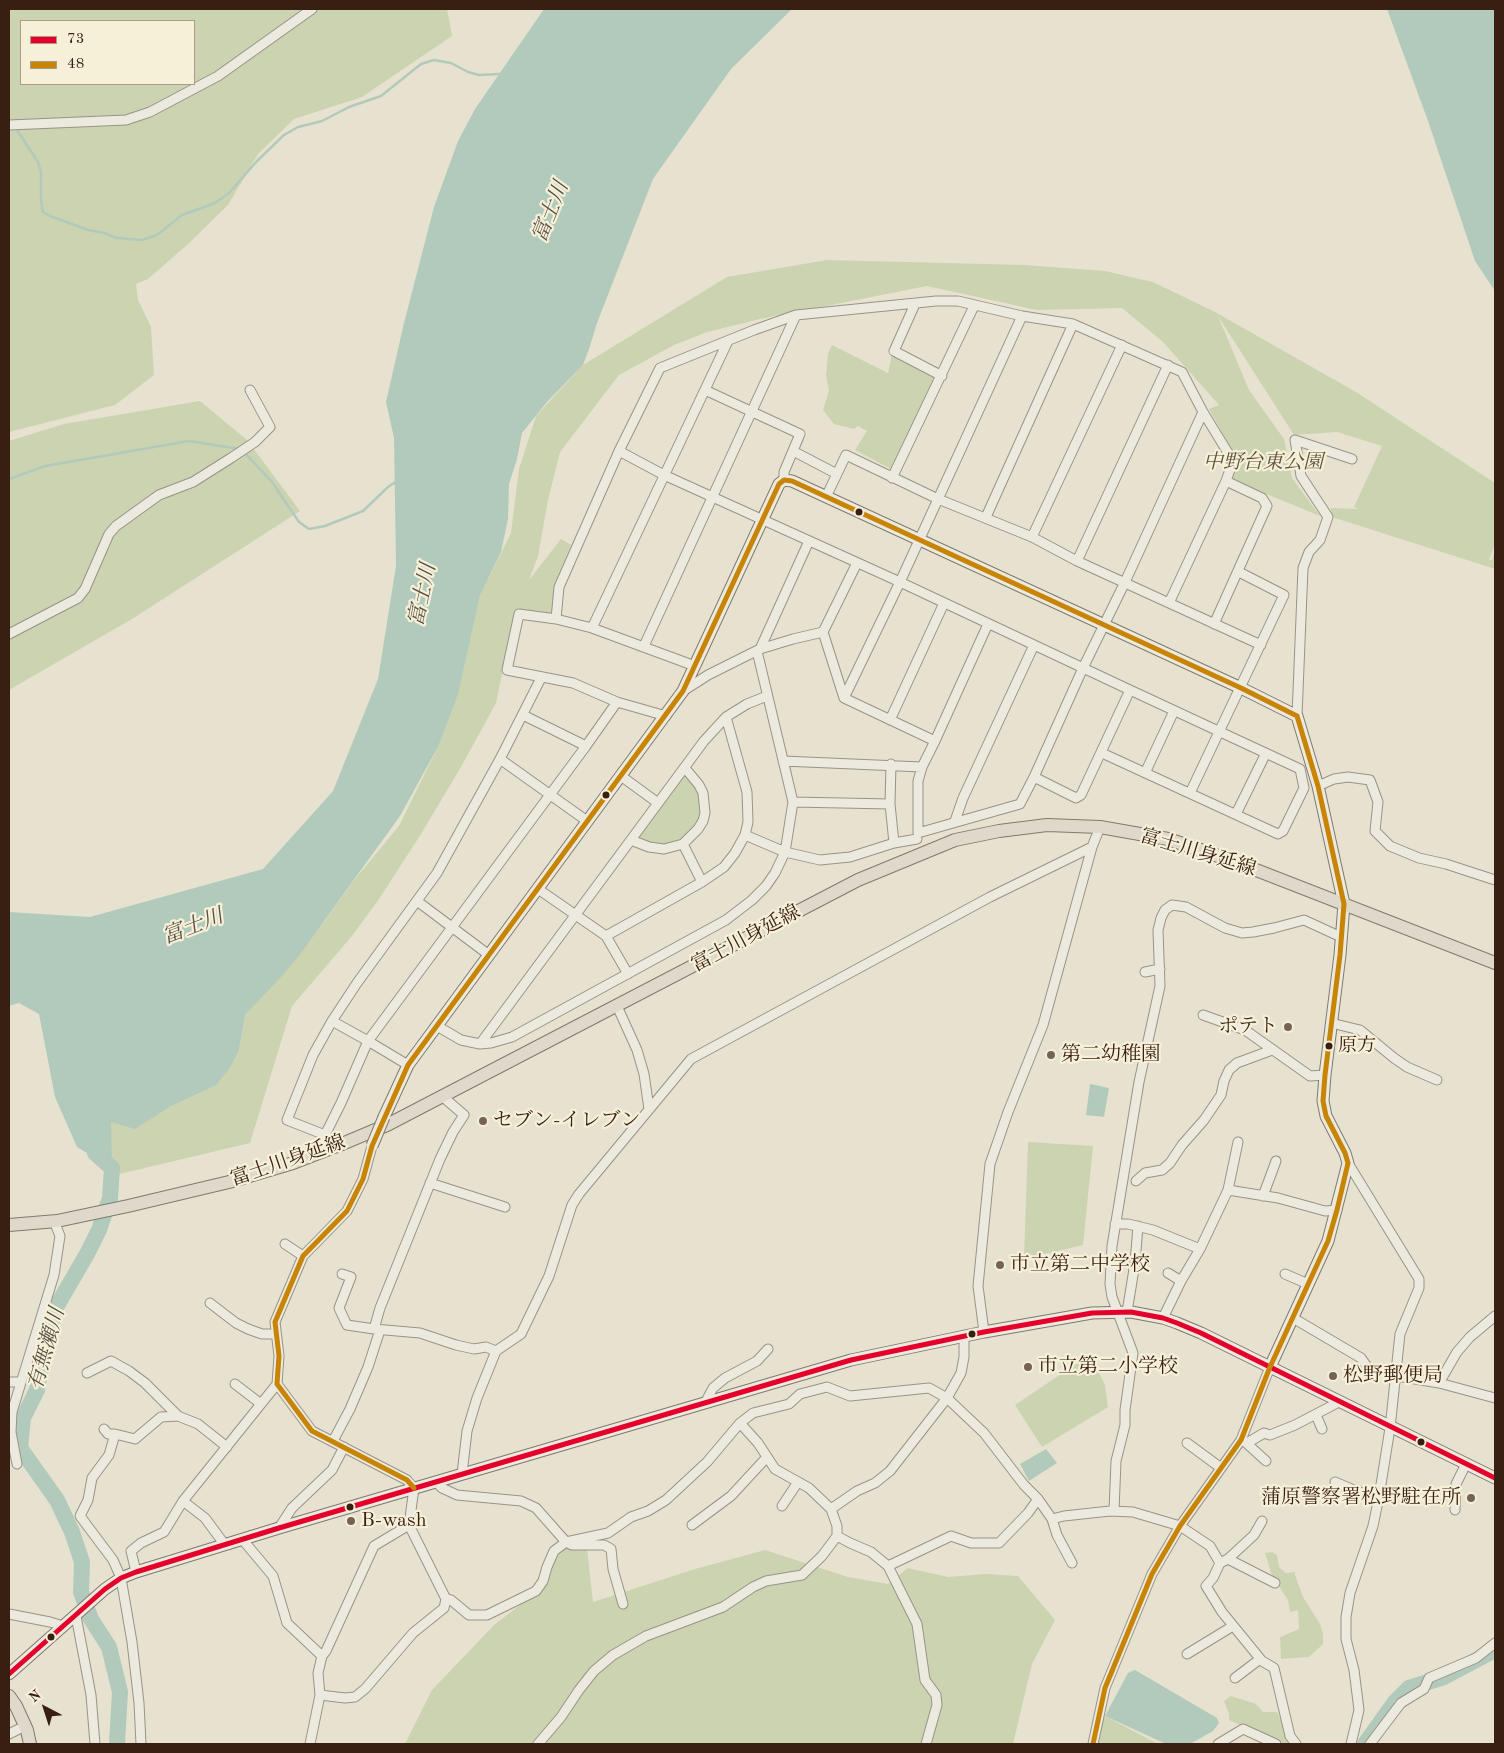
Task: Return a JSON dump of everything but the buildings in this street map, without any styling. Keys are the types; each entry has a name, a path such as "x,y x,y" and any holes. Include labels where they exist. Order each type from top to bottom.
{"main road":[{"name":"富士川身延線","path":"9,1225 56,1221 128,1206 229,1182 293,1163 378,1129 858,880 954,840 999,831 1047,825 1100,827 1168,839 1233,861 1495,963"},
{"path":"9,1696 25,1726 30,1744"}],"street":[{"path":"9,125 126,120 150,112 218,76 312,9"},
{"path":"556,619 560,587 619,451 660,368 796,315 958,301 1022,316 1073,324 1182,372 1203,412 1233,460 1226,481 1169,604"},
{"path":"915,304 894,351 942,376"},
{"path":"892,478 974,306"},
{"path":"644,646 796,315"},
{"path":"844,698 900,582 1022,316"},
{"path":"986,517 1073,324"},
{"path":"592,628 728,341"},
{"path":"1032,537 1122,346"},
{"path":"1077,561 1168,365"},
{"path":"9,634 78,598 85,589 109,534 116,526 159,495 192,482 231,458 255,442 270,427 250,390"},
{"path":"705,390 800,434 784,472 784,480"},
{"path":"988,624 922,767 918,781 918,833 1020,804 1203,412"},
{"path":"1352,459 1295,440 1301,476 1328,517 1320,540 1309,552 1303,568 1297,716 1318,786 1344,904 1323,1101 1326,1116 1345,1153 1348,1163 1419,1279 1419,1288 1400,1334 1390,1428 1373,1526 1350,1593 1346,1617 1346,1639 1354,1670 1359,1710 1352,1744"},
{"path":"619,451 664,474 1300,769 1304,788 1283,831 1278,834 1102,753"},
{"path":"793,451 837,474"},
{"path":"826,497 846,455 892,478 1032,537 1077,561 1261,645"},
{"path":"136,1572 131,1551 141,1543 164,1532 182,1500 277,1384 280,1356 275,1322 304,1256 347,1211 363,1179 372,1146 408,1065 683,691 762,519 779,484 784,480 792,481 1241,688 1297,716"},
{"path":"1214,624 1267,506 1262,498 1226,481"},
{"path":"437,1026 461,1040 480,1044 492,1043 512,1037 726,920 752,900 775,873 785,852 793,802 767,696 759,650 809,541"},
{"path":"857,563 823,632 844,698 935,741"},
{"path":"1190,793 1284,595 1239,572"},
{"path":"890,720 944,603"},
{"path":"666,716 617,702 573,683 507,670 519,614 556,619 592,628 694,666"},
{"path":"683,691 708,674 759,650 823,632"},
{"path":"955,821 963,798 1034,645"},
{"path":"541,678 500,759 437,873 357,983 313,1054 287,1120 325,1135 368,1040 617,702"},
{"path":"1034,777 1076,798 1081,795 1130,690"},
{"path":"480,1044 704,741 726,717 747,704 767,696"},
{"path":"1145,773 1174,711"},
{"path":"523,715 586,746"},
{"path":"606,936 702,882 724,867 746,835 748,792 726,717"},
{"path":"1236,814 1266,753"},
{"path":"500,759 588,821"},
{"path":"783,761 891,764 922,767"},
{"path":"891,764 890,804 894,843"},
{"path":"631,840 648,848 664,848 683,844 698,829 705,813 703,793 685,768"},
{"path":"621,776 658,803"},
{"path":"1318,786 1334,779 1348,777 1370,780 1378,802 1375,831 1390,846 1419,858 1446,864 1495,880"},
{"path":"793,802 890,804"},
{"path":"984,1332 978,1286 990,1164 1008,1112 1043,1024 1092,847 1100,827"},
{"path":"746,835 785,852 820,860 850,857 894,843 917,839"},
{"path":"683,844 702,882"},
{"path":"462,1474 467,1431 477,1398 496,1351 521,1334 549,1276 572,1205 579,1194 691,1059 990,896 1092,847"},
{"path":"538,889 606,936 628,974"},
{"path":"417,901 489,955"},
{"path":"1114,1511 1116,1461 1125,1424 1125,1410 1133,1353 1122,1312 1110,1284 1115,1224 1139,1082 1160,986 1158,930 1165,910 1172,905 1186,908 1225,928 1242,933 1260,931 1304,920 1341,937"},
{"path":"1145,972 1160,969"},
{"path":"617,1006 638,1050 649,1109"},
{"path":"1203,1015 1245,1030 1310,1076 1325,1075"},
{"path":"332,1021 368,1040 408,1065"},
{"path":"1331,1023 1360,1030 1400,1063 1437,1080"},
{"path":"1136,1181 1145,1173 1162,1170 1170,1162 1204,1120 1221,1095 1229,1070 1237,1063 1272,1050"},
{"path":"333,1441 350,1409 364,1375 377,1330 380,1308 430,1183 453,1132 464,1115 442,1096"},
{"path":"1163,1318 1181,1281 1200,1249 1228,1190 1238,1142"},
{"path":"1263,1196 1276,1161"},
{"path":"1093,1744 1105,1688 1118,1652 1152,1574 1180,1526 1244,1441 1270,1367 1328,1241 1348,1163"},
{"path":"430,1183 505,1207"},
{"path":"1228,1190 1263,1196 1325,1211 1337,1210"},
{"path":"17,1464 11,1432 12,1412 54,1275 60,1236 56,1221"},
{"path":"1115,1224 1128,1224 1153,1230 1200,1249"},
{"path":"1122,1312 1136,1254 1138,1226"},
{"path":"285,1244 304,1256"},
{"path":"1168,1273 1181,1281"},
{"path":"342,1274 351,1276 339,1308 347,1324 377,1330 420,1333 456,1345 474,1349 486,1347 496,1351"},
{"path":"1285,1274 1308,1284"},
{"path":"210,1303 236,1323 248,1329 262,1334 276,1334"},
{"path":"9,1674 105,1590 121,1578 136,1572 279,1528 851,1360 984,1332 1092,1313 1122,1312 1163,1318 1201,1332 1390,1428 1495,1478"},
{"path":"1438,1383 1457,1352 1470,1337 1495,1316"},
{"path":"1293,1318 1361,1358 1366,1365"},
{"path":"831,1509 890,1472 947,1398 961,1372 964,1358 964,1336"},
{"path":"704,1403 713,1388 725,1378 757,1361 768,1349"},
{"path":"87,1373 111,1361 129,1371 144,1383 178,1416 198,1424 227,1447"},
{"path":"1397,1376 1438,1383 1495,1398"},
{"path":"9,1382 21,1382"},
{"path":"704,1383 713,1388"},
{"path":"235,1384 261,1404"},
{"path":"277,1384 312,1431 407,1480 414,1488 409,1524 446,1599 444,1608 413,1633 356,1697 346,1698 320,1695"},
{"path":"446,1599 451,1600 469,1615 487,1616 536,1590 543,1581 554,1551 566,1542 608,1533 631,1517 648,1511 666,1500 707,1462 740,1423 753,1414 789,1404 800,1394 827,1387 850,1396 929,1388 947,1398 984,1433 1024,1485 1038,1499 1052,1519 1057,1535 1072,1563"},
{"path":"1244,1441 1264,1433 1270,1435 1316,1415 1339,1402"},
{"path":"1316,1415 1322,1429"},
{"path":"104,1429 108,1434 115,1434 135,1440 161,1417 178,1416"},
{"path":"538,1744 561,1717 594,1672 614,1655 646,1636 723,1607 753,1587 766,1581 802,1575 822,1556 837,1536 837,1526 831,1509 809,1488 775,1469 758,1444 740,1423"},
{"path":"115,1434 109,1455 92,1478 88,1500 80,1516 113,1560 121,1578 132,1642 139,1703 140,1744"},
{"path":"1244,1441 1266,1461"},
{"path":"1187,1444 1222,1468"},
{"path":"279,1528 292,1508 332,1470 344,1447"},
{"path":"692,1524 731,1496 767,1457"},
{"path":"1455,1510 1456,1484 1466,1464"},
{"path":"436,1482 442,1488 457,1495 521,1501 536,1508 566,1542 572,1545 604,1545 611,1549 613,1569 623,1604"},
{"path":"782,1506 798,1482"},
{"path":"1335,1482 1356,1491 1379,1497"},
{"path":"888,1566 951,1536 970,1543 999,1544 1038,1499"},
{"path":"182,1500 205,1518 225,1545"},
{"path":"1052,1519 1114,1511 1133,1512 1180,1526 1210,1546 1224,1561 1275,1583"},
{"path":"1262,1521 1254,1535 1224,1561 1206,1586 1260,1659 1274,1668 1290,1736 1296,1744"},
{"path":"310,1744 320,1695 318,1673 322,1656 374,1546 409,1524"},
{"path":"837,1536 872,1552 888,1566 917,1624 925,1680 936,1696 937,1705 926,1744"},
{"path":"242,1539 273,1576 287,1623 322,1656"},
{"path":"9,1614 63,1626"},
{"path":"77,1615 91,1695 95,1744"},
{"path":"1187,1654 1234,1626"},
{"path":"1370,1744 1401,1703 1424,1689 1429,1678 1476,1658 1495,1643"},
{"path":"1235,1678 1260,1659"},
{"path":"9,1734 25,1726"},
{"path":"1218,1744 1243,1729 1276,1744"}],"green space":[{"path":"9,9 447,9 452,36 362,97 294,119 258,154 228,205 187,245 148,279 136,284 138,300 151,327 154,375 115,405 9,432"},
{"name":"中野台東公園","path":"827,260 1025,265 1105,271 1153,282 1215,312 1356,392 1495,483 1495,544 1489,560 1492,560 1495,550 1495,569 1332,517 1331,508 1359,509 1354,507 1382,446 1337,432 1294,435 1218,316 1249,390 1284,439 1292,478 1320,516 1230,479 1237,459 1209,409 1219,405 1163,342 1122,308 1037,310 927,286 760,319 707,332 674,345 619,375 560,452 548,500 538,556 529,580 561,539 571,545 555,583 553,615 517,609 513,620 496,703 461,767 379,899 352,936 292,1006 250,1143 111,1176 111,1122 239,1050 245,1015 323,923 355,879 399,826 438,747 462,674 480,596 511,533 519,469 536,416 583,365 727,277"},
{"path":"832,345 888,373 892,354 935,376 891,469 855,450 867,431 858,426 854,429 834,424 823,410 829,391 826,375 828,354"},
{"path":"200,401 247,440 300,511 132,619 9,690 9,441 64,424"},
{"path":"684,773 696,786 702,801 702,816 692,831 680,842 670,844 652,844 636,837"},
{"path":"1028,1142 1093,1146 1083,1245 1024,1259"},
{"path":"1091,1357 1105,1385 1108,1407 1042,1447 1015,1405 1082,1360"},
{"path":"563,1547 587,1549 593,1602 695,1569 765,1550 848,1577 888,1584 908,1568 948,1577 986,1574 1018,1576 1055,1620 1032,1664 1013,1744 405,1744 432,1690 494,1625 537,1592 552,1563"},
{"path":"1272,1552 1277,1555 1279,1567 1286,1573 1295,1572 1303,1597 1320,1624 1323,1644 1309,1657 1281,1659 1280,1637 1299,1629 1298,1610 1290,1612 1288,1600 1272,1576 1265,1553"},
{"path":"1231,1696 1256,1704 1263,1712 1277,1712 1292,1744 1280,1744 1229,1720 1229,1714 1224,1701"},
{"path":"1105,1716 1158,1744 1093,1744"}],"water":[{"name":"富士川","path":"544,9 792,9 731,69 653,179 597,323 583,365 547,402 522,433 517,459 509,484 508,519 501,552 480,596 458,694 438,747 400,816 301,953 245,1015 239,1050 229,1069 216,1085 171,1106 135,1129 111,1122 112,1168 77,1147 55,1097 39,1014 19,1003 9,1006 9,912 90,917 263,869 333,791 378,679 396,566 394,438 386,402 434,207 458,141 475,109"},
{"path":"1387,9 1495,9 1495,291 1475,261 1428,121"},
{"path":"1090,1084 1109,1088 1104,1117 1086,1115"},
{"path":"1046,1449 1057,1463 1029,1481 1020,1464"},
{"path":"1135,1670 1217,1718 1219,1723 1213,1731 1190,1744 1166,1744 1105,1716 1128,1673"}],"waterway":[{"path":"15,127 38,162 41,172 43,212 88,230 117,238 142,240 157,235 182,215 215,203 229,193 257,161 284,135 298,127 322,121 349,107 381,96 421,64 434,60 451,63 468,72 479,75 500,74"},
{"path":"9,479 45,466 189,441 240,449"},
{"path":"244,452 272,482 299,522 309,529 325,526 363,511 397,481"},
{"name":"有無瀬川","path":"95,1153 112,1168 110,1198 99,1230 55,1309 42,1360 37,1390 23,1418 20,1448 57,1500 72,1532 82,1562 81,1592 91,1619 109,1647 120,1692 117,1744"},
{"path":"1365,1744 1395,1702 1409,1688 1444,1677 1495,1650"}],"transit line":[{"name":"48","path":"414,1488 407,1480 312,1431 277,1384 279,1356 275,1322 303,1256 347,1211 363,1179 372,1146 408,1065 683,691 779,484 784,480 792,481 1241,688 1297,716 1318,786 1344,904 1323,1101 1326,1116 1345,1153 1348,1163 1337,1210 1328,1241 1270,1367 1241,1440 1180,1526 1152,1574 1105,1688 1093,1744"},
{"name":"73","path":"9,1674 105,1589 121,1578 136,1572 279,1528 851,1360 984,1332 1092,1313 1131,1312 1163,1318 1177,1323 1201,1333 1495,1478"}],"place":[{"name":"ポテト","path":"1288,1027"},
{"name":"原方","path":"1329,1046"},
{"name":"第二幼稚園","path":"1051,1055"},
{"name":"セブン-イレブン","path":"483,1121"},
{"name":"市立第二中学校","path":"1000,1265"},
{"name":"市立第二小学校","path":"1028,1367"},
{"name":"松野郵便局","path":"1333,1376"},
{"name":"蒲原警察署松野駐在所","path":"1471,1498"},
{"name":"B-wash","path":"351,1521"}]}
